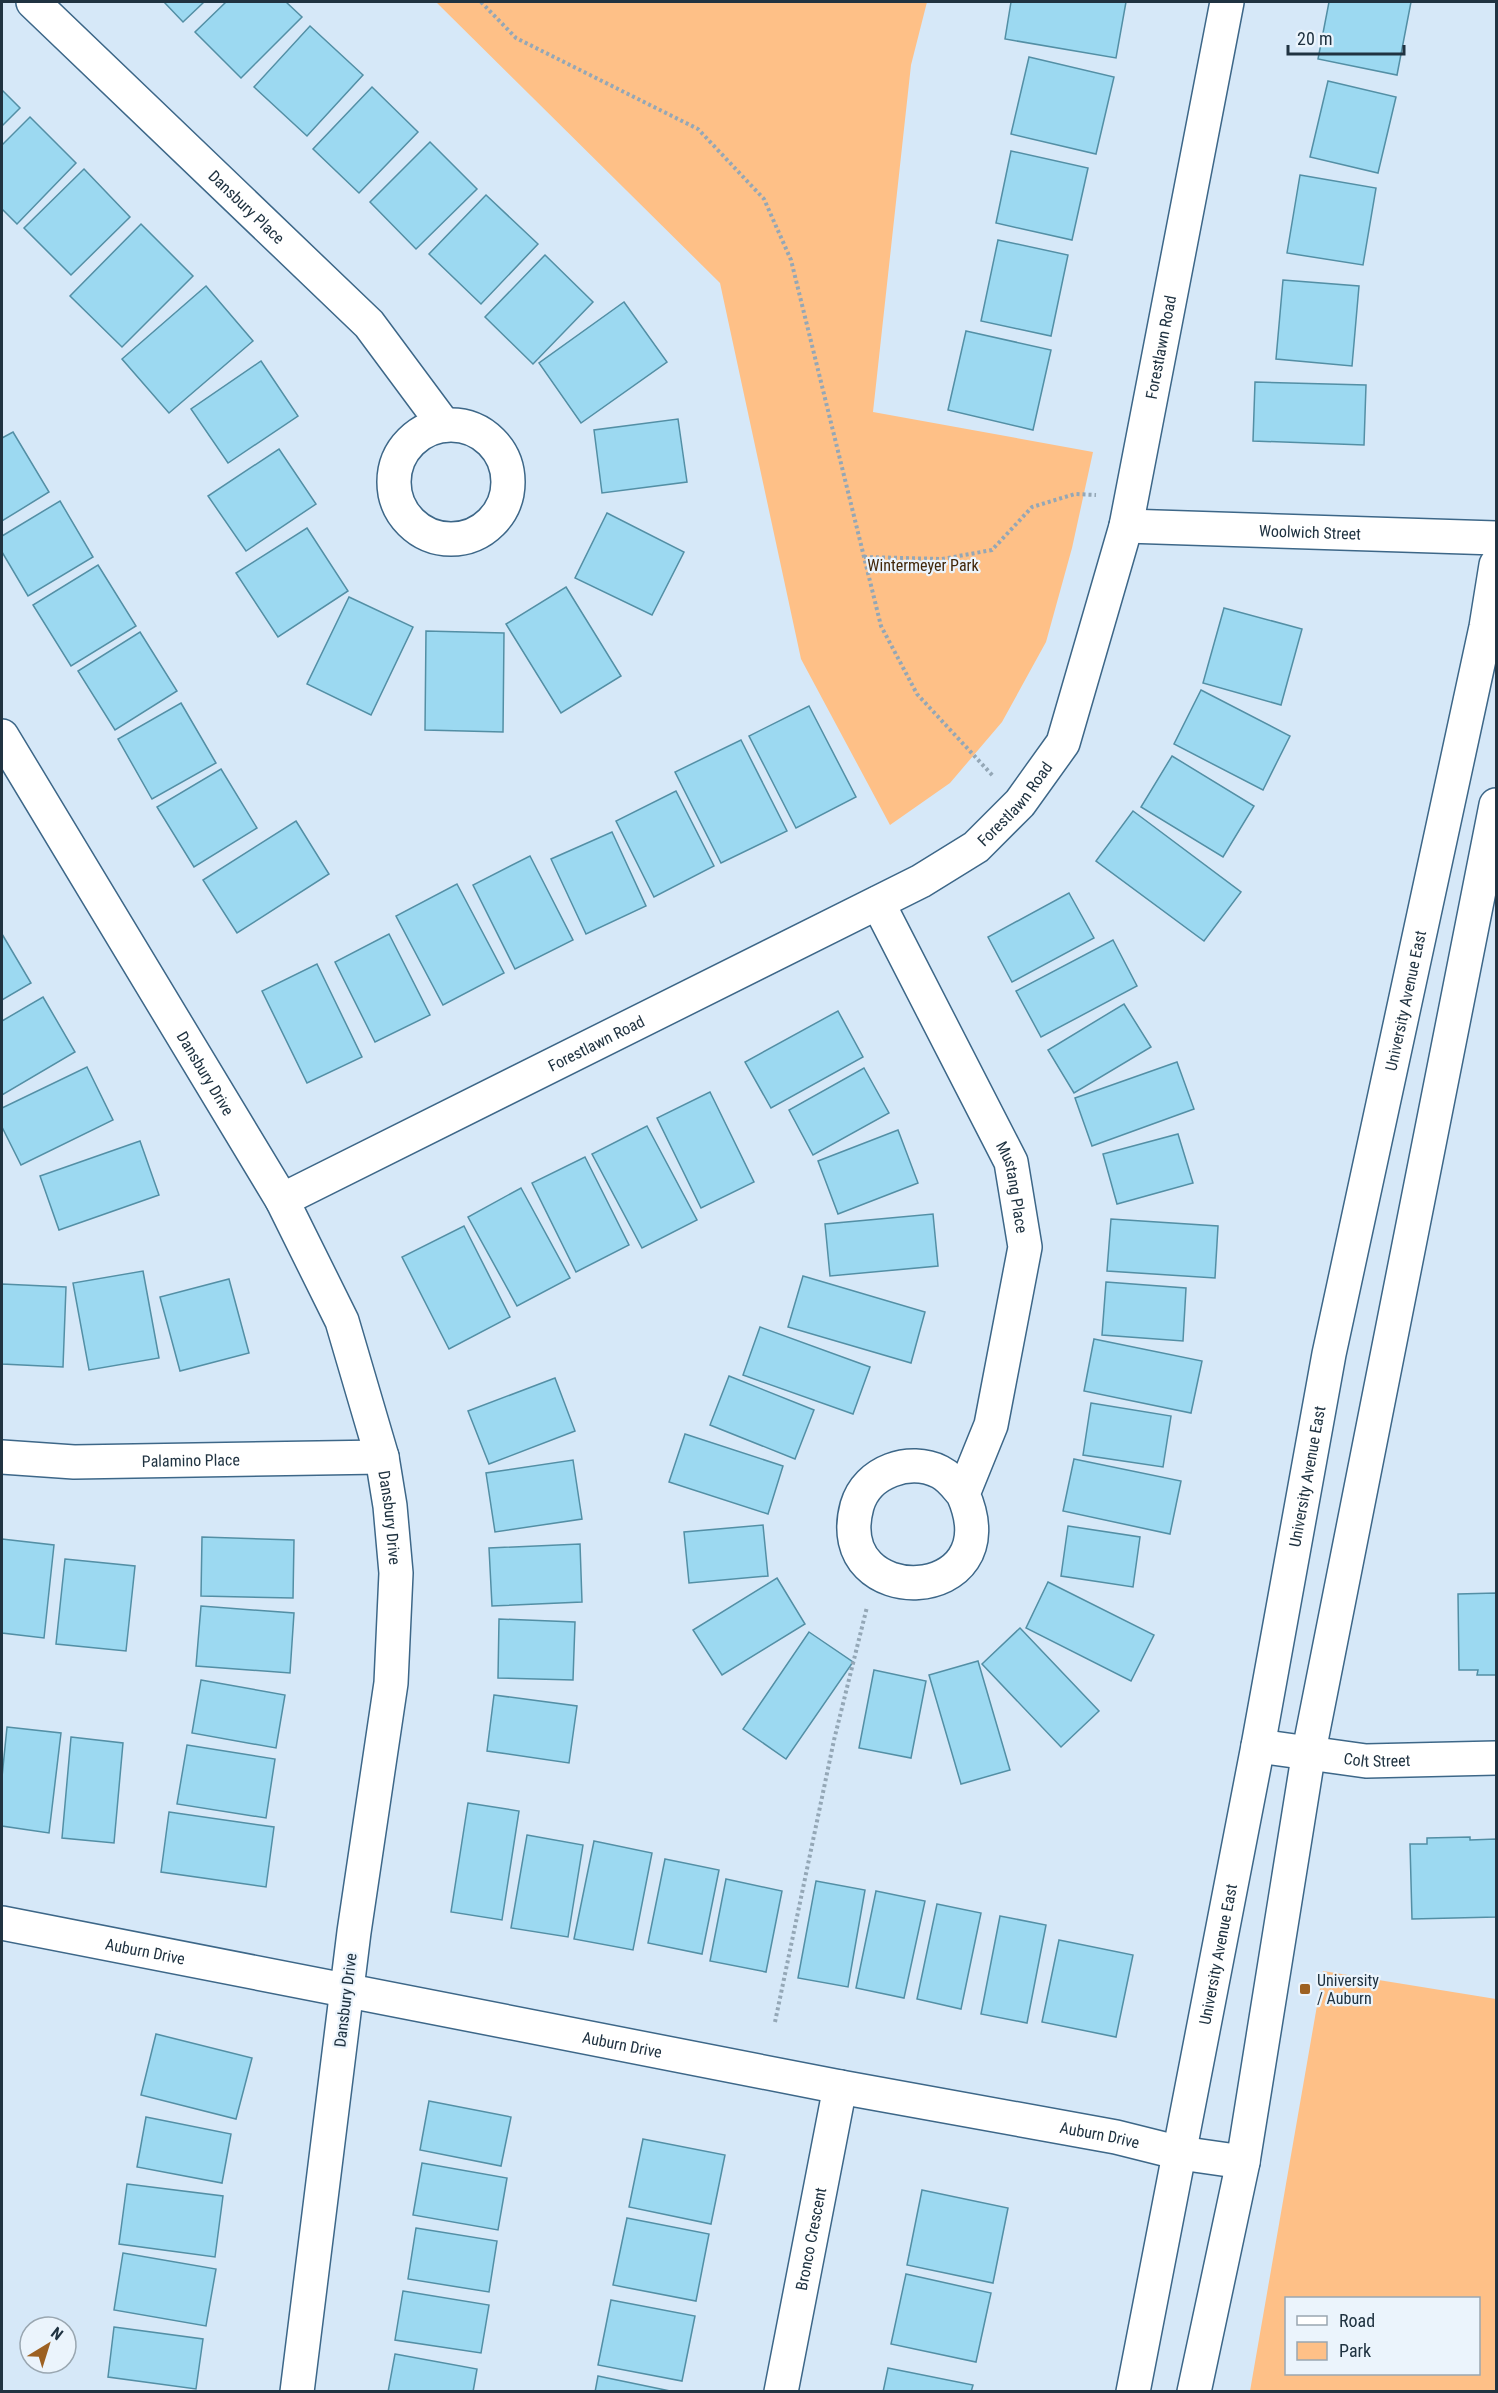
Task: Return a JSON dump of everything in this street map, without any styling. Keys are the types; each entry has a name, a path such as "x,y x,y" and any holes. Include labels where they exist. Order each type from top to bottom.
{"street":[{"name":"Dansbury Place","path":"33,2 369,324 444,425"},
{"name":"Forestlawn Road","path":"282,1200 878,903 976,847 1020,803 1063,743 1126,526 1227,2"},
{"name":"Woolwich Street","path":"1126,526 1497,538"},
{"name":"University Avenue East","path":"1133,2391 1258,1746 1329,1354 1486,627 1497,566"},
{"name":"Dansbury Drive","path":"2,736 282,1200 342,1321 382,1457 390,1506 396,1574 391,1683 346,1991 297,2391"},
{"path":"1194,2391 1243,2162 1309,1751 1497,805"},
{"name":"Mustang Place","path":"878,903 1011,1162 1025,1247 991,1425 963,1494"},
{"name":"Palamino Place","path":"2,1457 74,1462 382,1457"},
{"path":"919,1466 950,1478 963,1494 970,1510 973,1530 969,1546 959,1564 942,1577 914,1585 894,1582 875,1571 859,1551 853,1521 859,1501 867,1487 882,1474 901,1467 919,1466"},
{"name":"Colt Street","path":"1258,1746 1309,1751 1366,1761 1497,1758"},
{"name":"Auburn Drive","path":"2,1923 840,2087 1116,2137 1180,2153 1243,2162"},
{"name":"Bronco Crescent","path":"781,2391 840,2087"}],"path":[{"path":"481,2 516,38 698,129 764,199 791,260 881,626 917,694 964,748 1020,803"},
{"path":"864,557 942,559 993,550 1032,507 1076,494 1101,496"},
{"path":"775,2022 834,1740 875,1571"}],"green space":[{"name":"Wintermeyer Park","path":"436,2 927,2 911,65 873,412 1093,452 1072,548 1046,642 1002,722 950,783 890,825 801,659 720,283"},
{"path":"1323,1971 1496,1999 1496,2391 1250,2391"}],"building":[{"path":"164,2 204,2 183,22"},
{"path":"226,2 286,2 302,17 241,78 195,32"},
{"path":"1011,2 1126,2 1116,58 1005,39"},
{"path":"1329,2 1411,2 1397,75 1318,59"},
{"path":"310,26 363,75 307,136 254,87"},
{"path":"1029,57 1114,77 1096,154 1011,134"},
{"path":"1328,81 1396,97 1378,173 1310,157"},
{"path":"372,87 418,132 359,193 313,149"},
{"path":"2,90 20,108 2,126"},
{"path":"30,117 76,163 17,224 2,209 2,145"},
{"path":"430,142 477,189 416,249 370,202"},
{"path":"1011,151 1088,168 1072,240 996,223"},
{"path":"84,169 130,217 71,275 24,228"},
{"path":"1300,175 1376,188 1363,265 1287,253"},
{"path":"486,195 538,244 481,304 429,254"},
{"path":"141,224 193,276 122,347 70,296"},
{"path":"998,240 1068,255 1051,336 981,321"},
{"path":"545,255 593,302 533,364 485,317"},
{"path":"1283,280 1359,286 1352,366 1276,359"},
{"path":"206,286 253,341 169,413 122,359"},
{"path":"624,302 667,362 581,423 539,363"},
{"path":"966,331 1051,350 1033,430 948,410"},
{"path":"261,361 298,416 228,463 191,409"},
{"path":"1255,382 1366,385 1364,445 1253,441"},
{"path":"678,419 687,482 602,493 594,430"},
{"path":"13,432 49,492 2,521 2,438"},
{"path":"279,449 316,504 246,551 208,496"},
{"path":"60,501 93,557 28,596 2,552 2,536"},
{"path":"607,513 684,552 652,615 575,578"},
{"path":"307,528 348,591 278,637 236,573"},
{"path":"98,565 136,626 71,666 33,605"},
{"path":"566,587 621,676 561,713 506,624"},
{"path":"349,597 413,627 371,715 307,684"},
{"path":"1224,608 1302,629 1281,705 1203,683"},
{"path":"426,631 504,633 503,732 425,730"},
{"path":"140,632 177,691 115,730 78,671"},
{"path":"1201,690 1290,736 1263,790 1174,744"},
{"path":"181,703 216,763 152,799 118,739"},
{"path":"809,706 856,797 796,828 749,736"},
{"path":"741,740 787,831 721,863 675,772"},
{"path":"1172,756 1254,806 1223,857 1141,807"},
{"path":"221,769 257,828 194,867 157,807"},
{"path":"676,791 714,866 654,897 616,821"},
{"path":"1133,811 1241,892 1204,941 1096,861"},
{"path":"296,821 329,874 237,933 203,880"},
{"path":"612,832 646,906 586,934 551,859"},
{"path":"530,856 573,940 515,969 473,885"},
{"path":"457,884 504,973 443,1005 396,916"},
{"path":"1069,893 1094,938 1012,982 988,937"},
{"path":"2,934 31,983 2,1000"},
{"path":"389,934 430,1015 375,1042 335,962"},
{"path":"1113,940 1137,986 1041,1037 1016,991"},
{"path":"317,964 362,1057 307,1083 262,991"},
{"path":"43,997 75,1052 2,1095 2,1021"},
{"path":"1124,1004 1151,1047 1074,1093 1048,1050"},
{"path":"838,1011 863,1057 771,1108 745,1062"},
{"path":"1177,1062 1194,1109 1092,1146 1075,1098"},
{"path":"87,1067 113,1120 21,1165 2,1127 2,1108"},
{"path":"864,1068 889,1113 813,1155 789,1110"},
{"path":"710,1092 754,1182 701,1208 657,1118"},
{"path":"647,1126 697,1220 642,1248 592,1154"},
{"path":"898,1130 918,1183 838,1214 818,1161"},
{"path":"1178,1134 1193,1183 1117,1204 1103,1154"},
{"path":"140,1141 159,1195 59,1230 40,1176"},
{"path":"585,1157 629,1245 576,1272 532,1183"},
{"path":"521,1188 570,1278 517,1306 468,1217"},
{"path":"933,1214 938,1266 830,1276 825,1224"},
{"path":"1111,1219 1218,1226 1215,1278 1107,1271"},
{"path":"464,1226 510,1317 449,1349 402,1257"},
{"path":"143,1271 159,1358 89,1370 73,1283"},
{"path":"803,1276 925,1312 911,1363 788,1327"},
{"path":"229,1279 249,1353 180,1371 160,1297"},
{"path":"1106,1282 1186,1288 1183,1341 1102,1335"},
{"path":"2,1284 66,1287 63,1367 2,1364"},
{"path":"760,1327 870,1367 853,1414 743,1375"},
{"path":"1094,1339 1202,1361 1191,1413 1084,1391"},
{"path":"729,1376 814,1410 795,1459 710,1425"},
{"path":"555,1378 575,1431 489,1464 468,1411"},
{"path":"1091,1403 1171,1416 1163,1467 1083,1455"},
{"path":"685,1434 783,1466 768,1514 669,1482"},
{"path":"1074,1459 1181,1481 1170,1534 1063,1511"},
{"path":"573,1460 582,1519 495,1532 486,1473"},
{"path":"763,1525 768,1576 689,1583 684,1532"},
{"path":"1068,1526 1140,1537 1133,1587 1061,1576"},
{"path":"202,1537 294,1540 293,1598 201,1596"},
{"path":"2,1539 54,1545 44,1638 2,1633"},
{"path":"580,1544 582,1602 492,1606 489,1548"},
{"path":"65,1559 135,1566 126,1651 56,1644"},
{"path":"777,1578 805,1624 722,1675 693,1630"},
{"path":"1048,1582 1154,1635 1131,1681 1026,1628"},
{"path":"1496,1593 1496,1675 1477,1675 1478,1670 1459,1670 1458,1594"},
{"path":"201,1606 294,1613 290,1673 196,1666"},
{"path":"499,1619 575,1622 573,1680 498,1678"},
{"path":"1020,1628 1099,1711 1061,1747 982,1664"},
{"path":"809,1632 853,1662 786,1759 743,1729"},
{"path":"978,1661 1010,1770 961,1784 929,1675"},
{"path":"874,1670 926,1681 911,1758 859,1748"},
{"path":"201,1680 285,1695 276,1748 192,1733"},
{"path":"494,1695 577,1706 569,1763 487,1751"},
{"path":"7,1727 61,1733 49,1833 2,1826 2,1777"},
{"path":"71,1737 123,1743 114,1843 62,1838"},
{"path":"187,1745 275,1759 266,1818 177,1804"},
{"path":"468,1803 519,1811 502,1920 451,1912"},
{"path":"169,1812 274,1827 266,1887 161,1872"},
{"path":"527,1835 583,1845 568,1937 511,1928"},
{"path":"1470,1837 1470,1840 1496,1839 1496,1917 1412,1919 1410,1844 1427,1844 1427,1838"},
{"path":"594,1841 652,1853 633,1950 574,1939"},
{"path":"665,1859 719,1870 702,1954 648,1943"},
{"path":"726,1879 782,1891 766,1972 710,1961"},
{"path":"816,1881 865,1890 848,1987 798,1978"},
{"path":"876,1891 925,1901 904,1998 856,1988"},
{"path":"937,1904 981,1913 961,2009 917,1999"},
{"path":"1000,1916 1046,1925 1027,2023 981,2014"},
{"path":"1059,1940 1133,1955 1116,2037 1042,2022"},
{"path":"156,2034 252,2058 236,2119 141,2095"},
{"path":"429,2101 511,2117 501,2166 420,2150"},
{"path":"146,2117 231,2134 222,2183 137,2167"},
{"path":"643,2139 725,2155 711,2224 629,2207"},
{"path":"422,2163 507,2178 498,2230 413,2215"},
{"path":"127,2184 223,2196 215,2257 119,2244"},
{"path":"922,2190 1008,2208 993,2283 907,2265"},
{"path":"627,2218 709,2234 696,2301 613,2285"},
{"path":"416,2228 497,2241 489,2292 408,2279"},
{"path":"123,2253 216,2269 206,2326 114,2310"},
{"path":"906,2274 991,2293 976,2362 891,2344"},
{"path":"403,2291 489,2305 481,2353 395,2340"},
{"path":"611,2300 695,2316 682,2381 598,2365"},
{"path":"114,2327 203,2339 196,2389 108,2377"},
{"path":"395,2354 477,2369 473,2392 388,2392"},
{"path":"888,2368 973,2385 971,2392 883,2392"},
{"path":"598,2376 675,2392 595,2392"}],"place":[{"name":"University / Auburn","path":"1305,1989"}]}
